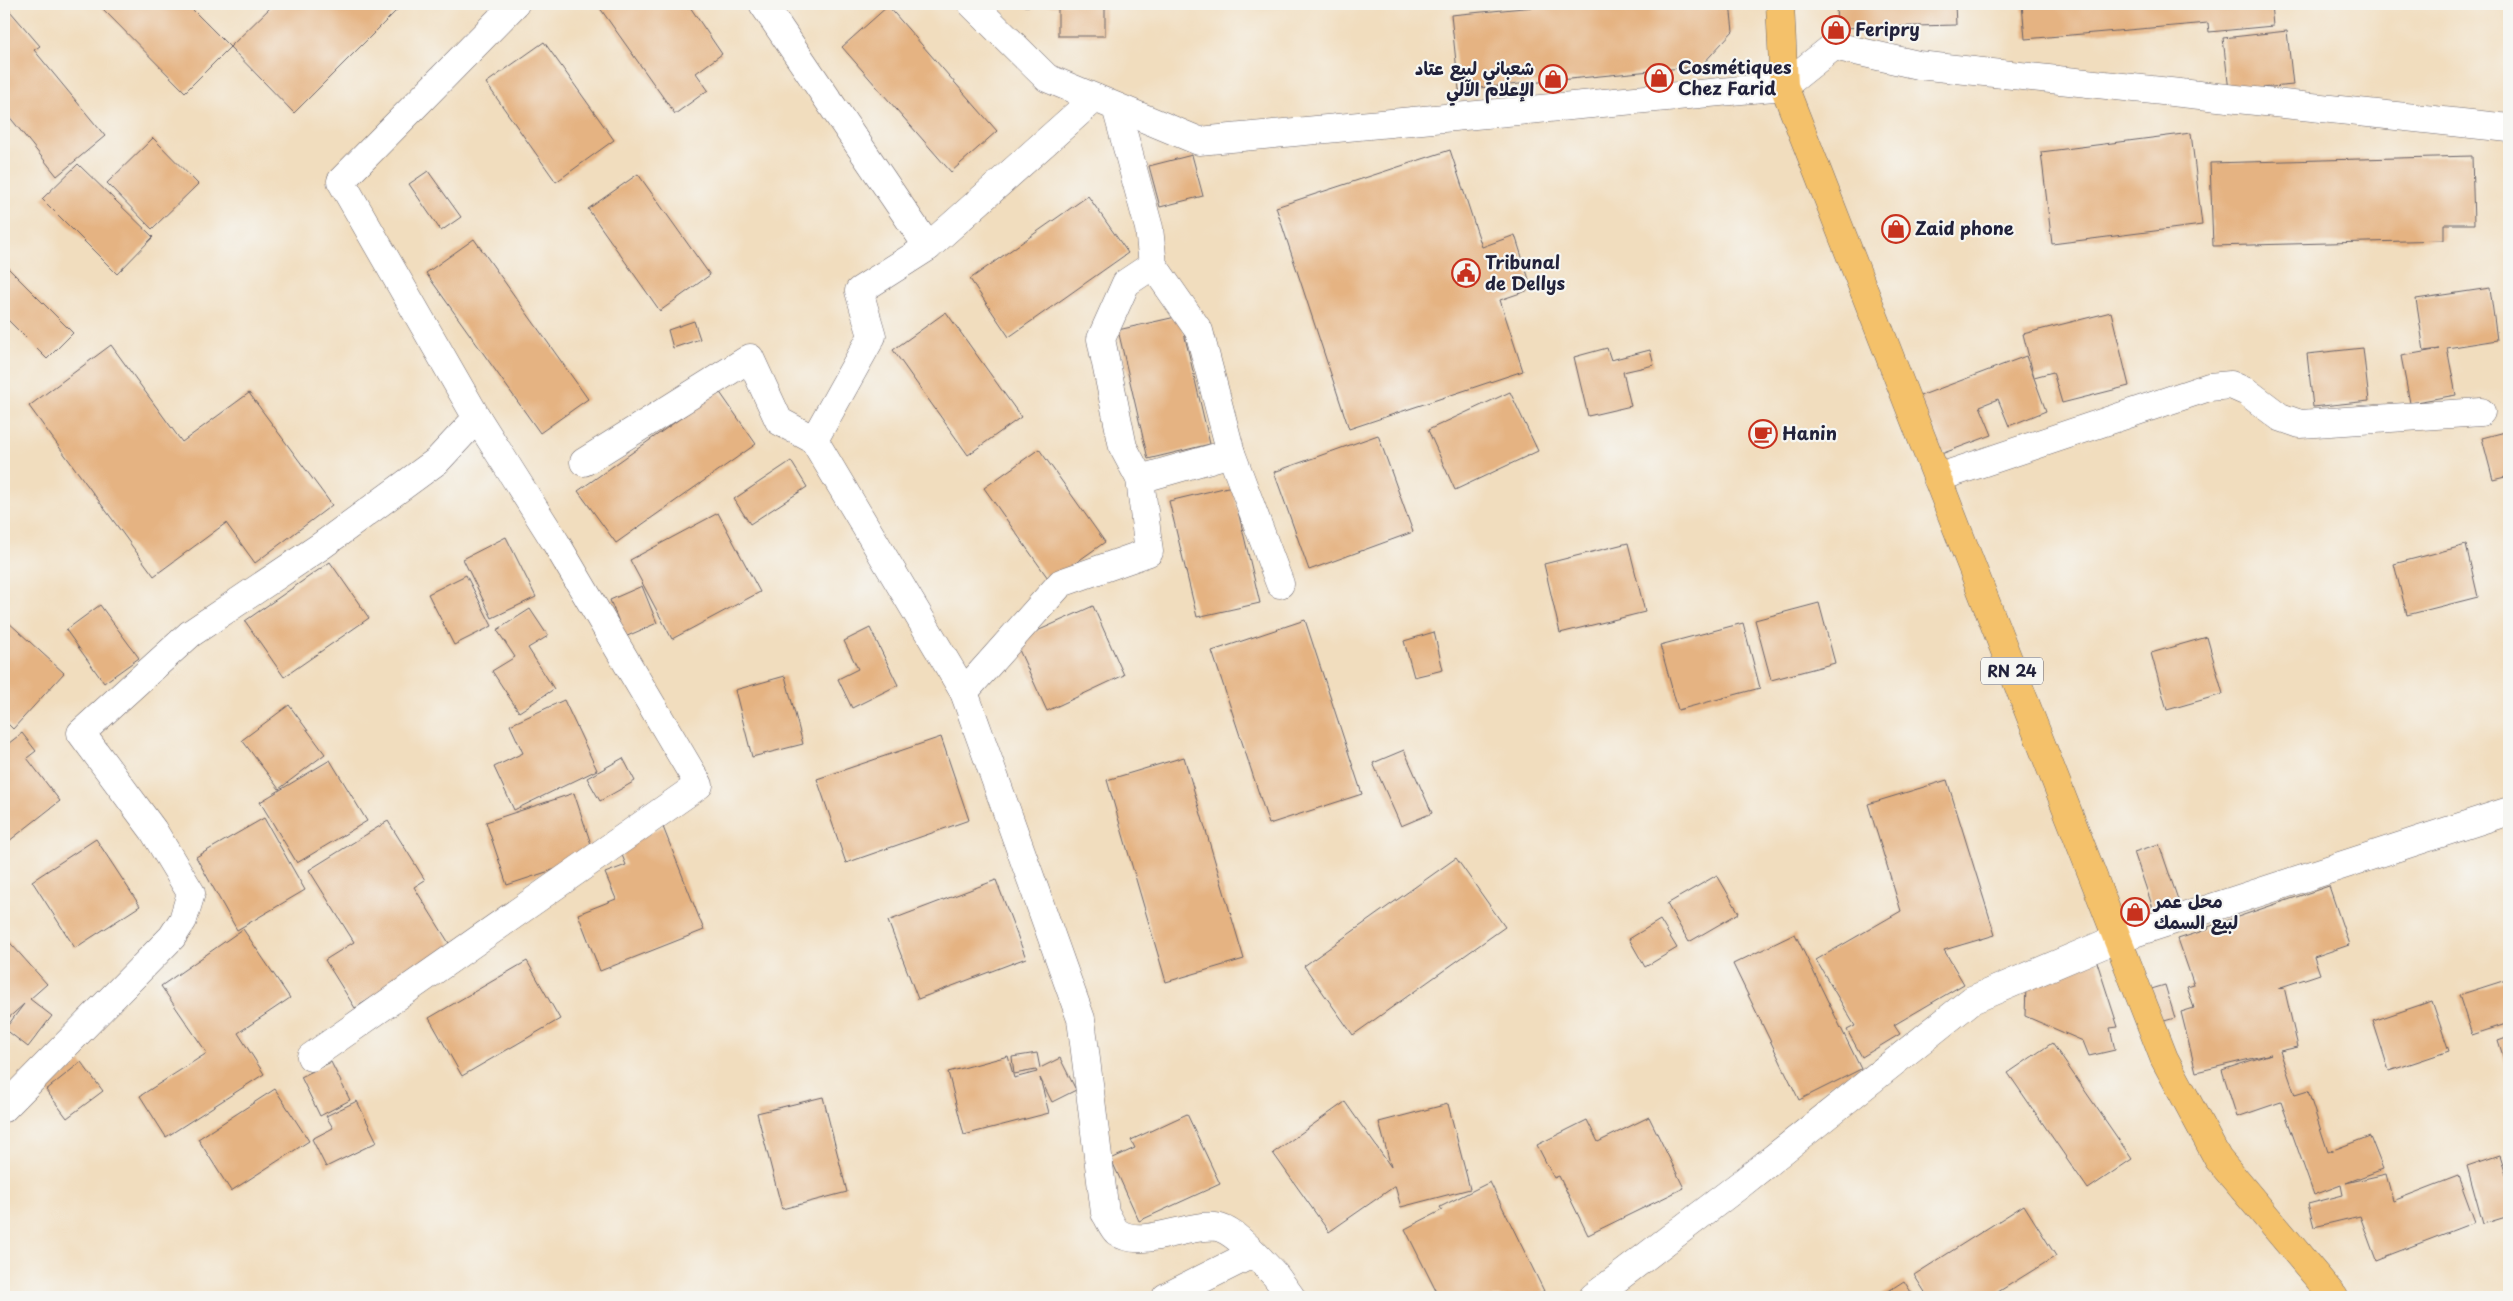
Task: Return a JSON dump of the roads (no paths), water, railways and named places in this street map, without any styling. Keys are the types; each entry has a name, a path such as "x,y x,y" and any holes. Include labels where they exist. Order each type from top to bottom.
{"main road":[{"name":"RN 24","path":"1780,4 1784,86 2164,1058 2218,1159 2334,1297"}],"street":[{"path":"311,1057 699,785 561,551 477,418 341,182 515,4"},
{"path":"762,4 928,247"},
{"path":"972,4 1047,78 1198,141 1784,86 1834,46 1918,65 2509,128"},
{"path":"814,440 872,336 859,290 928,247 1106,103"},
{"path":"1106,103 1148,228 1153,265 1199,331 1231,453 1280,584"},
{"path":"964,692 1061,583 1149,552 1140,479 1123,447 1101,339 1126,283 1153,265"},
{"path":"584,462 750,358 779,420 814,440 964,692 1081,1019 1105,1213 1117,1232 1136,1240 1176,1231 1216,1227 1232,1234 1254,1253 1291,1297"},
{"path":"1937,478 2209,387 2231,385 2247,392 2280,418 2300,424 2481,412"},
{"path":"4,1108 172,937 183,920 191,893 153,830 82,733 190,634 321,546 437,461 477,418"},
{"path":"1140,479 1231,453"},
{"path":"1593,1297 1741,1184 1972,1000 2116,939 2509,810"},
{"path":"1166,1297 1254,1253"}],"place":[{"name":"Feripry","path":"1836,30"},
{"name":"Cosmétiques Chez Farid","path":"1659,78"},
{"name":"شعباني لبيع عتاد الإعلام الآلي","path":"1553,79"},
{"name":"Zaid phone","path":"1896,229"},
{"name":"Tribunal de Dellys","path":"1466,273"},
{"name":"Hanin","path":"1763,434"},
{"name":"محل عمر لبيع السمك","path":"2135,912"}]}
